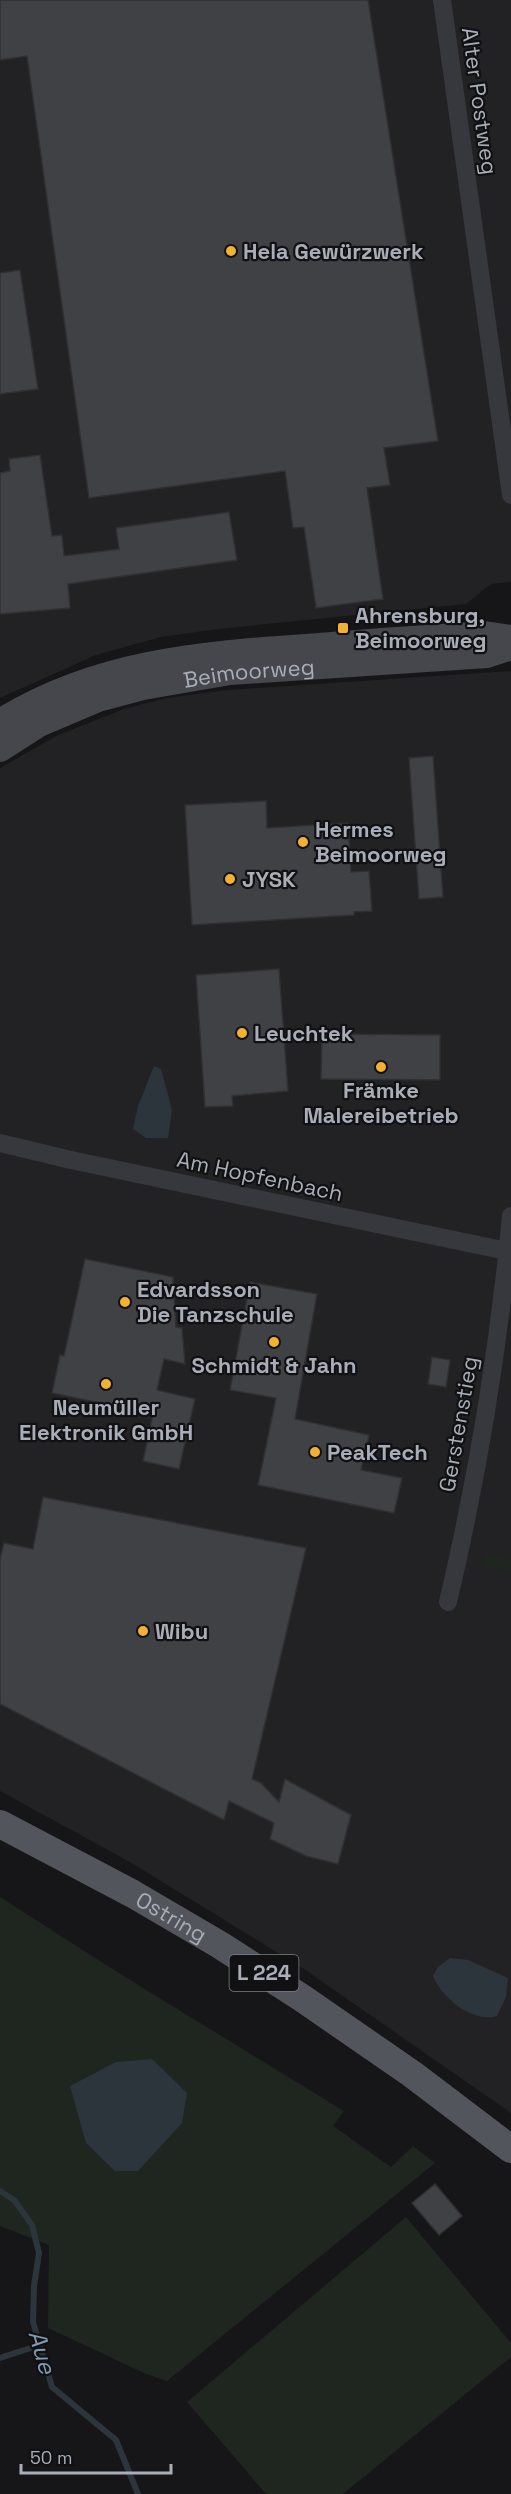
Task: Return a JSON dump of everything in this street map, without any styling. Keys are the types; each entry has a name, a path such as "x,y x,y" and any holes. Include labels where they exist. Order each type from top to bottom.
{"main road":[{"name":"Beimoorweg","path":"0,722 40,701 91,680 164,660 228,652 484,634 511,638"},
{"name":"Beimoorweg","path":"0,749 39,724 98,699 143,687 230,672 487,655 511,647"},
{"name":"Ostring","path":"0,1824 134,1894 220,1945 412,2074 511,2149"}],"street":[{"name":"Alter Postweg","path":"442,0 511,495"},
{"name":"Am Hopfenbach","path":"0,1143 83,1163 509,1252"},
{"name":"Gerstenstieg","path":"448,1602 461,1546 503,1299 511,1216"}],"shaded area":[{"path":"0,0 511,0 511,582 491,584 466,604 218,629 161,637 96,655 0,698"},
{"path":"511,671 511,2113 304,1969 130,1862 0,1791 0,768 58,735 124,709 167,698 227,690"},
{"path":"154,1066 161,1069 172,1110 168,1138 146,1138 133,1129 138,1106"},
{"path":"484,1554 511,1560 511,1571 481,1566"},
{"path":"0,1897 125,1977 344,2111 333,2126 391,2167 413,2146 435,2163 167,2381 146,2374 48,2328 49,2245 0,2226"},
{"path":"450,1958 468,1960 508,1978 506,1997 497,2016 478,2016 468,2012 443,1993 433,1976 438,1967"},
{"path":"152,2059 187,2093 182,2123 138,2171 115,2171 86,2143 70,2086 116,2062"},
{"path":"406,2217 511,2343 511,2357 343,2494 266,2494 187,2402"}],"building":[{"name":"Hela Gewürzwerk","path":"0,0 368,0 438,441 384,448 390,485 367,488 383,599 316,608 304,527 293,528 285,471 89,498 27,56 0,60"},
{"path":"20,270 38,389 0,394 0,273"},
{"path":"40,455 52,536 62,535 64,556 119,549 116,528 229,512 237,560 68,584 70,608 0,614 0,473 10,471 9,459"},
{"path":"433,756 443,897 419,899 409,758"},
{"path":"266,801 267,828 348,823 351,872 369,871 372,911 354,912 354,915 192,925 185,805"},
{"name":"Leuchtek","path":"279,969 288,1091 232,1096 233,1106 205,1107 196,975"},
{"name":"Främke Malereibetrieb","path":"322,1034 440,1035 440,1080 321,1079"},
{"path":"85,1259 173,1277 176,1327 182,1328 185,1364 164,1359 157,1390 195,1399 179,1469 143,1461 153,1414 52,1393 60,1355 64,1356"},
{"path":"250,1282 317,1294 295,1419 369,1435 361,1470 402,1478 394,1513 258,1485 276,1398 230,1390"},
{"path":"432,1357 450,1360 446,1387 428,1384"},
{"name":"Wibu","path":"43,1497 306,1548 252,1779 261,1783 279,1802 285,1779 351,1815 338,1864 306,1856 270,1839 274,1823 229,1801 224,1820 0,1704 0,1559 4,1543 33,1549"},
{"path":"435,2184 462,2216 439,2235 412,2203"}],"waterway":[{"name":"Aue","path":"0,2191 14,2200 32,2225 39,2253 34,2286 33,2322 52,2387 116,2440 138,2494"},
{"path":"0,2358 40,2345"}],"place":[{"name":"Hela Gewürzwerk","path":"231,251"},
{"name":"Ahrensburg, Beimoorweg","path":"343,628"},
{"name":"Hermes Beimoorweg","path":"303,842"},
{"name":"JYSK","path":"230,879"},
{"name":"Leuchtek","path":"242,1033"},
{"name":"Främke Malereibetrieb","path":"381,1067"},
{"name":"Edvardsson Die Tanzschule","path":"125,1302"},
{"name":"Schmidt & Jahn","path":"274,1342"},
{"name":"Neumüller Elektronik GmbH","path":"106,1384"},
{"name":"PeakTech","path":"315,1452"},
{"name":"Wibu","path":"143,1631"}]}
